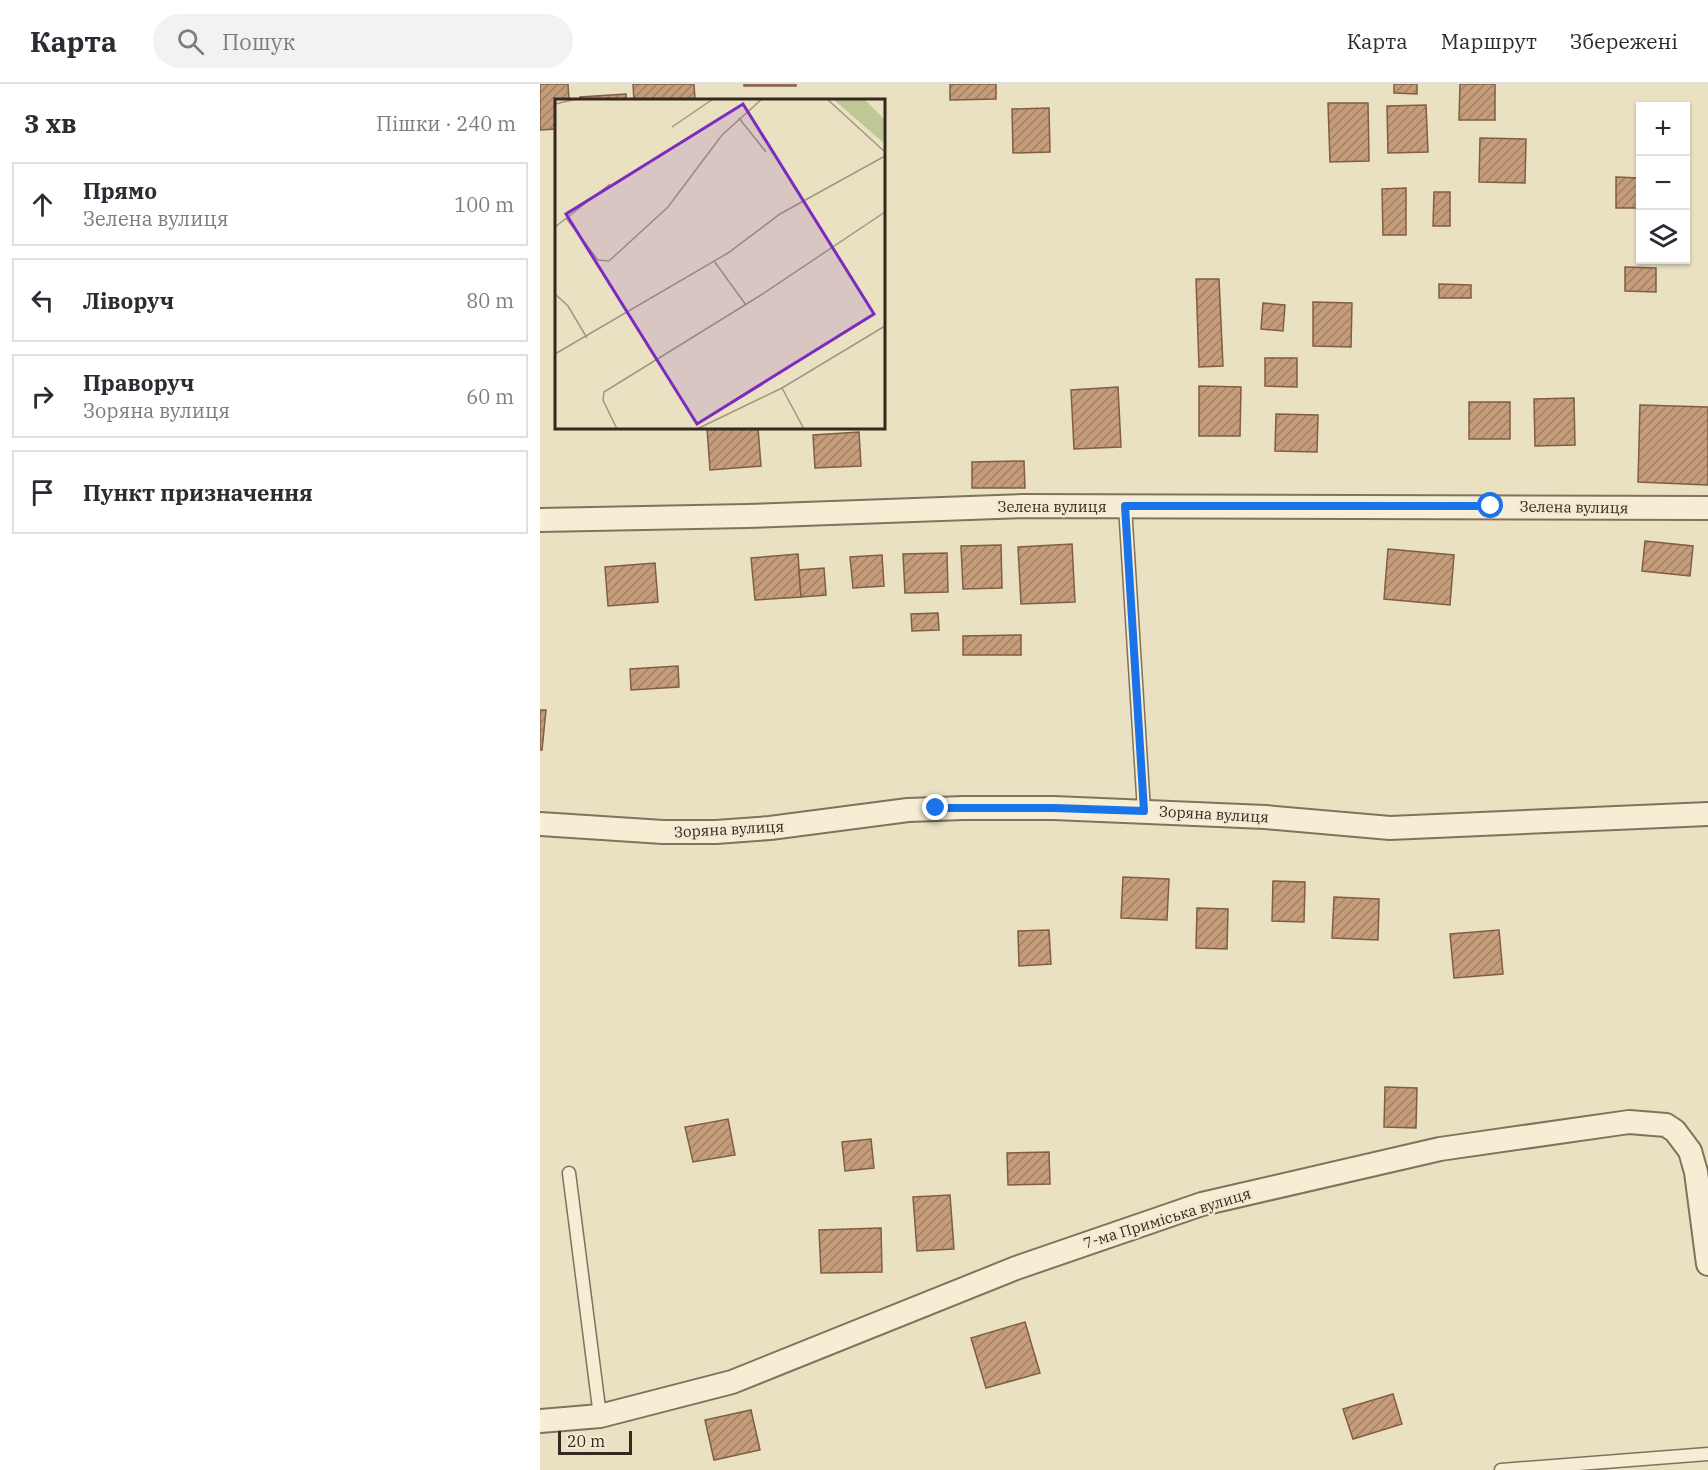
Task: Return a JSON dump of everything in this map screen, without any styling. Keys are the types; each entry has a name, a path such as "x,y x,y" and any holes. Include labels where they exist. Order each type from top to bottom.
{"street":[{"name":"Зелена вулиця","path":"540,520 747,516 1022,506 1708,508"},
{"name":"Зоряна вулиця","path":"540,824 689,833 770,828 936,808 1144,811 1287,818 1390,828 1708,814"},
{"name":"7-ма Приміська вулиця","path":"540,1421 600,1416 738,1380 1016,1268 1202,1204 1440,1149 1629,1122 1666,1125 1675,1131 1690,1151 1696,1172 1708,1264"}],"lane":[{"path":"1125,506 1144,811"},
{"path":"569,1173 600,1416"},
{"path":"1501,1470 1708,1454"}],"building":[{"path":"540,84 568,84 569,99 555,99 555,129 540,130"},
{"path":"633,84 694,84 695,99 634,99"},
{"path":"744,84 796,84 796,86 744,86"},
{"path":"950,84 996,84 996,99 950,100"},
{"path":"1394,84 1417,84 1417,94 1394,93"},
{"path":"1460,84 1495,84 1495,120 1459,120"},
{"path":"626,94 626,99 580,99 580,97"},
{"path":"1328,103 1368,103 1369,161 1330,162"},
{"path":"1426,105 1428,152 1388,153 1387,106"},
{"path":"1049,108 1050,152 1013,153 1012,109"},
{"path":"1480,138 1526,139 1525,183 1479,182"},
{"path":"1616,177 1636,178 1636,208 1616,208"},
{"path":"1406,188 1406,235 1383,235 1382,189"},
{"path":"1434,192 1450,192 1450,226 1433,226"},
{"path":"1625,267 1656,268 1656,292 1625,291"},
{"path":"1196,279 1219,279 1223,366 1199,367"},
{"path":"1439,284 1471,285 1471,298 1439,298"},
{"path":"1313,302 1352,303 1351,347 1313,346"},
{"path":"1263,303 1285,305 1283,331 1261,329"},
{"path":"1265,358 1297,358 1297,387 1265,386"},
{"path":"1199,386 1241,387 1240,436 1199,436"},
{"path":"1118,387 1121,447 1074,449 1071,390"},
{"path":"1574,398 1575,445 1535,446 1534,399"},
{"path":"1469,402 1510,402 1510,439 1469,439"},
{"path":"1640,405 1708,407 1708,485 1638,482"},
{"path":"1276,414 1318,415 1317,452 1275,451"},
{"path":"707,429 758,429 761,466 710,470"},
{"path":"859,432 861,466 815,468 813,435"},
{"path":"1024,461 1025,488 972,488 972,462"},
{"path":"1645,541 1693,546 1690,576 1642,571"},
{"path":"1072,544 1075,602 1021,604 1018,547"},
{"path":"1001,545 1002,588 963,589 961,546"},
{"path":"1388,549 1454,555 1450,605 1384,599"},
{"path":"947,553 948,592 905,593 903,554"},
{"path":"798,554 801,597 755,600 751,558"},
{"path":"882,555 884,586 853,588 850,557"},
{"path":"655,563 658,602 608,606 605,567"},
{"path":"824,568 826,595 801,597 799,570"},
{"path":"938,613 939,630 912,631 911,614"},
{"path":"1021,635 1021,655 963,655 963,636"},
{"path":"678,666 679,687 631,690 630,669"},
{"path":"540,710 546,710 542,750 540,750"},
{"path":"1123,877 1169,879 1167,920 1121,918"},
{"path":"1273,881 1305,882 1304,922 1272,921"},
{"path":"1334,897 1379,899 1378,940 1332,938"},
{"path":"1197,908 1228,909 1227,949 1196,948"},
{"path":"1049,930 1051,964 1019,966 1018,931"},
{"path":"1499,930 1503,974 1454,978 1450,934"},
{"path":"1385,1087 1417,1088 1416,1128 1384,1127"},
{"path":"728,1119 735,1155 693,1162 685,1127"},
{"path":"871,1139 874,1168 845,1171 842,1142"},
{"path":"1049,1152 1050,1184 1008,1185 1007,1153"},
{"path":"950,1195 954,1249 917,1251 913,1197"},
{"path":"881,1228 882,1272 821,1273 819,1230"},
{"path":"1025,1322 1040,1373 986,1388 971,1338"},
{"path":"1393,1394 1402,1424 1353,1439 1343,1409"},
{"path":"751,1410 760,1450 714,1460 705,1420"}],"route":[{"path":"936,808 1144,811 1125,506 1491,506"}]}
